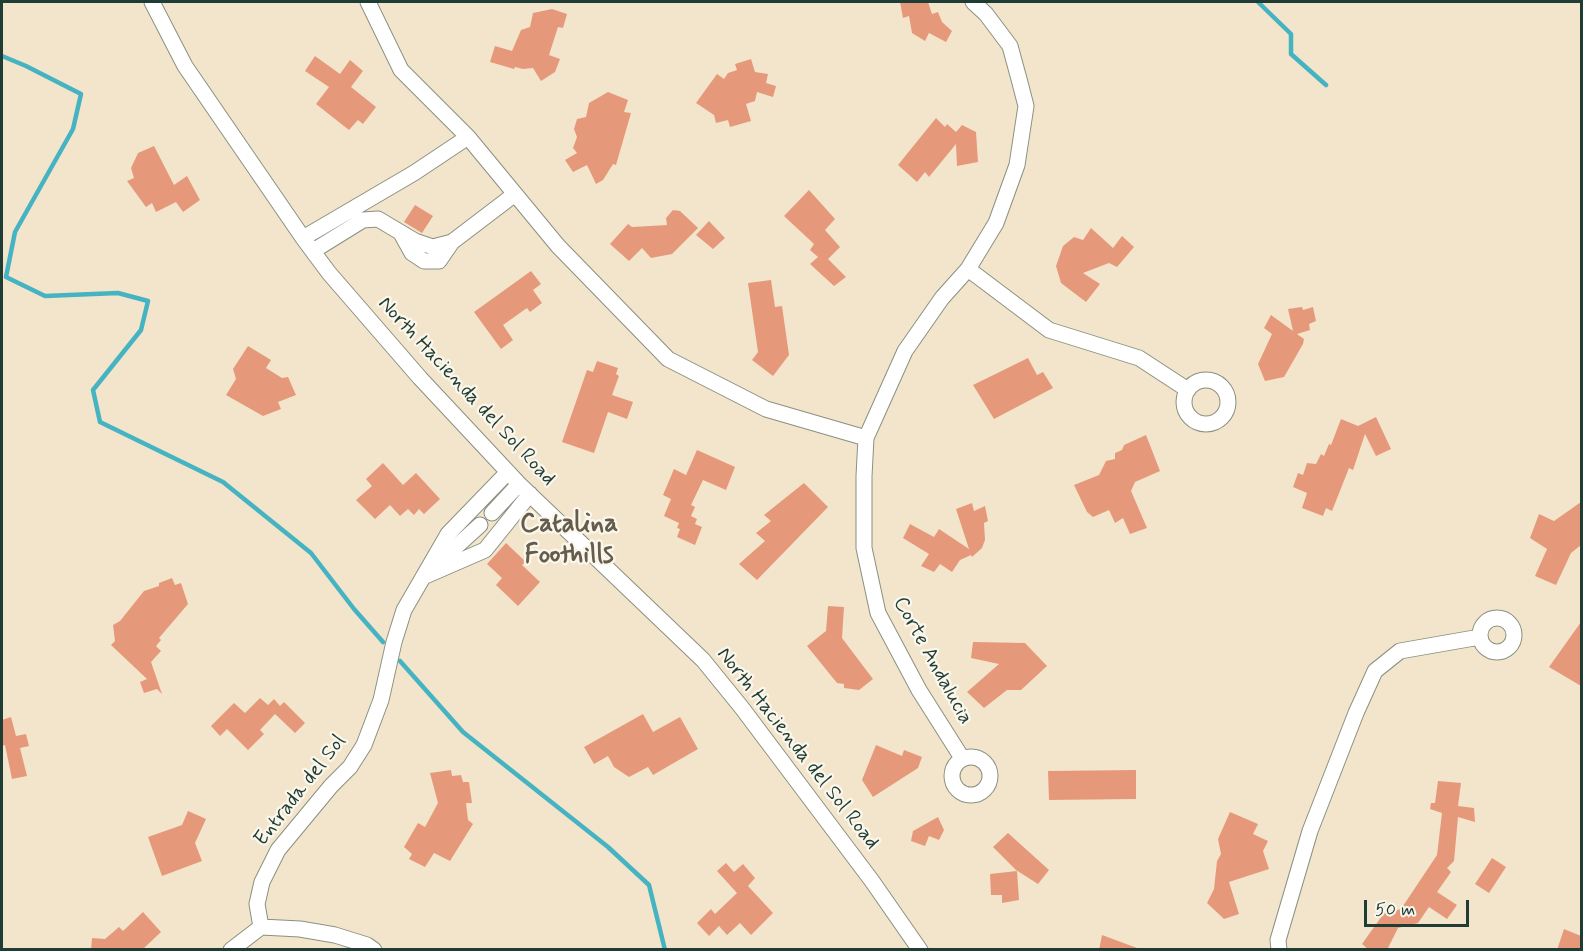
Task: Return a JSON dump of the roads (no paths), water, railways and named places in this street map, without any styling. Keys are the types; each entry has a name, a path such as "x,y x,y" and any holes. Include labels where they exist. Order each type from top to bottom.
{"street":[{"name":"North Hacienda del Sol Road","path":"152,2 185,66 313,251 420,378 524,489 703,660 872,880 920,950"},
{"path":"368,2 401,70 468,137 558,246 668,359 766,409 866,438 904,351 942,298 968,269 996,223 1017,165 1026,106 1010,46 986,14 972,2"},
{"path":"303,238 414,173 468,137"},
{"path":"313,251 363,220 378,219 415,241 433,247 452,242 515,194"},
{"path":"968,269 1049,330 1139,358 1188,390"},
{"name":"Corte Andalucia","path":"866,438 864,548 878,613 919,690 962,758"},
{"name":"Entrada del Sol","path":"261,927 257,904 262,882 278,850 331,786 350,767 364,745 381,700 404,610 448,534 508,472"},
{"path":"492,513 524,489"},
{"path":"423,577 485,550 524,489"},
{"path":"423,577 480,525"},
{"path":"1279,950 1278,940 1310,831 1375,671 1400,651 1480,637"},
{"path":"231,950 261,927 300,929 335,935 367,945 374,950"}],"waterway":[{"path":"1258,2 1291,34 1291,54 1326,85"},
{"path":"2,56 81,94 73,129 15,232 6,277 45,296 118,293 148,301 141,330 93,390 100,422 223,482 311,553 383,642"},
{"path":"400,661 463,732 608,847 649,885 665,950"}],"district":[{"name":"Catalina Foothills","path":"569,540"}]}
